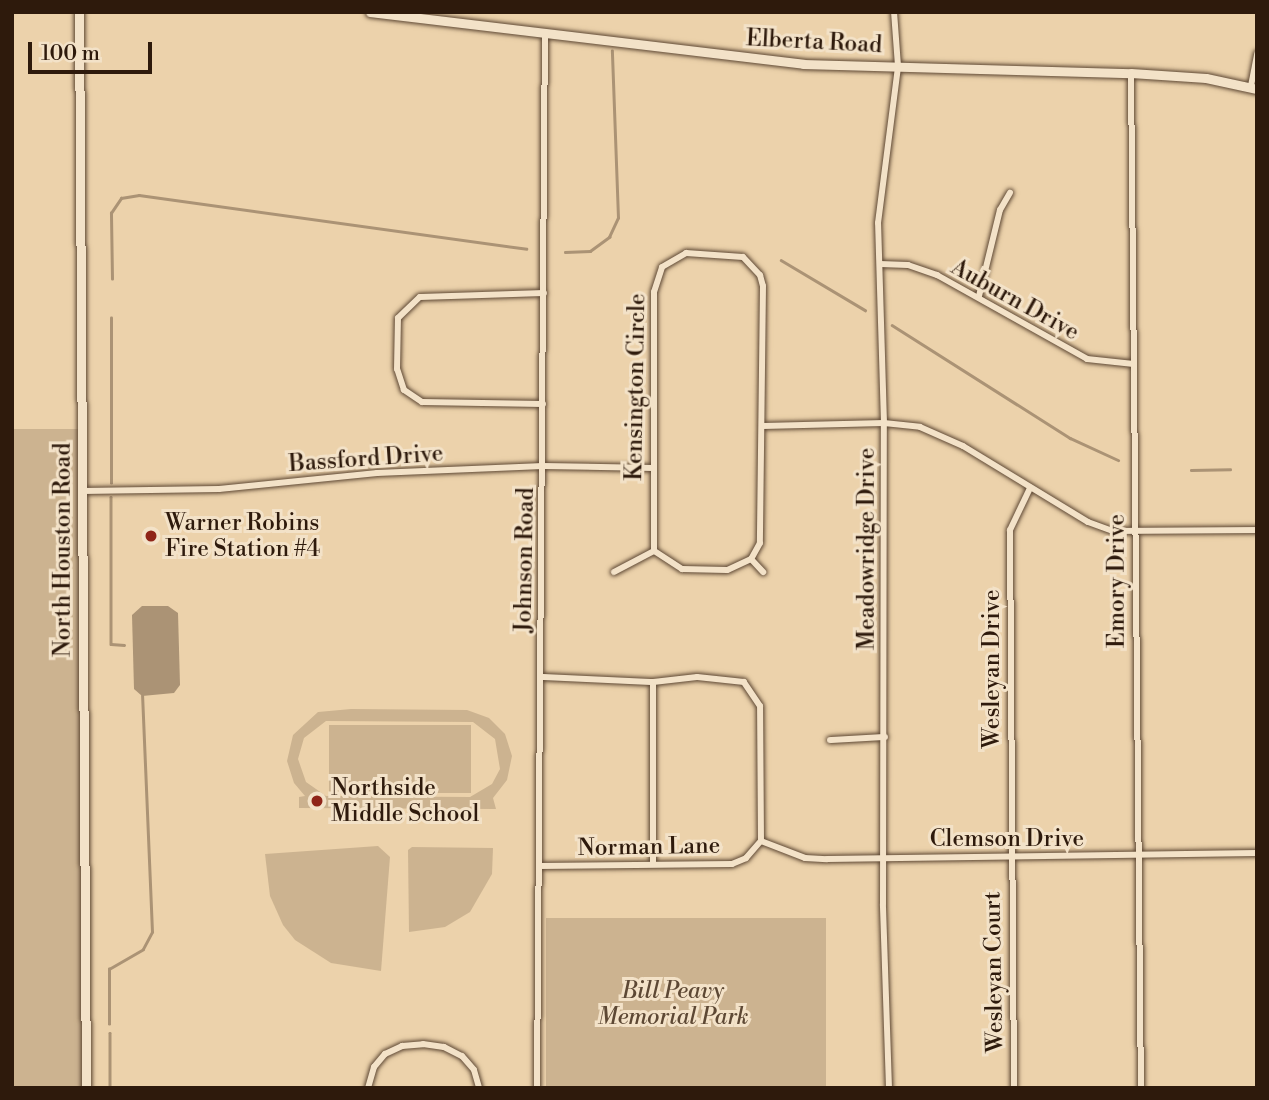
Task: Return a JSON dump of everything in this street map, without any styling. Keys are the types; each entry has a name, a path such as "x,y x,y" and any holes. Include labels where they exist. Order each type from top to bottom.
{"street":[{"name":"North Houston Road","path":"79,12 86,1088"},
{"name":"Elberta Road","path":"370,12 790,62 1131,73 1206,78 1254,88"},
{"name":"Meadowridge Drive","path":"889,1088 884,423 878,223 898,66 894,12"},
{"name":"Johnson Road","path":"537,1088 545,33"},
{"path":"1254,88 1257,54"},
{"name":"Emory Drive","path":"1131,73 1140,1088"},
{"path":"979,296 1000,210 1010,193"},
{"name":"Kensington Circle","path":"654,551 655,278 669,259 686,253 730,253 752,263 760,275 762,529 751,559"},
{"name":"Auburn Drive","path":"880,264 908,265 979,296 1064,349 1087,359 1134,364"},
{"path":"543,404 422,402 404,390 397,369 398,318 419,297 544,293"},
{"path":"762,426 884,423 943,435 1088,522 1113,531 1257,530"},
{"name":"Bassford Drive","path":"82,491 219,489 377,473 543,466 653,468"},
{"name":"Wesleyan Drive","path":"1009,855 1010,530 1030,488"},
{"path":"614,572 654,551 682,569 727,570 751,559 763,572"},
{"path":"541,677 653,682 725,678 744,682 760,706 761,841"},
{"path":"653,682 653,864"},
{"path":"830,740 885,737"},
{"name":"Clemson Drive","path":"761,841 805,858 1257,853"},
{"name":"Norman Lane","path":"539,866 732,864 746,859 761,841"},
{"name":"Wesleyan Court","path":"1009,855 1014,1088"},
{"path":"368,1088 374,1067 385,1054 402,1046 423,1044 443,1047 462,1056 474,1070 479,1088"}],"green space":[{"path":"12,429 82,429 82,1088 12,1088"},
{"path":"351,709 467,710 489,718 505,734 512,756 507,780 493,798 496,809 299,808 299,797 305,796 294,783 287,761 293,735 318,712","holes":["326,721 473,722 495,739 500,769 492,784 470,797 326,796 306,782 298,759 304,738"]},
{"path":"329,725 471,725 471,793 329,793"},
{"path":"378,846 390,857 381,971 331,963 295,940 283,925 270,896 265,854"},
{"path":"412,847 493,848 492,874 470,912 445,927 409,932 408,850"},
{"name":"Bill Peavy Memorial Park","path":"546,918 826,918 826,1088 546,1088"}],"shaded area":[{"path":"142,606 168,606 178,613 180,685 174,693 142,696 134,689 132,615"}],"waterway":[{"path":"565,252 590,251 609,237 618,218 612,51"},
{"path":"112,279 111,213 121,198 139,195 526,249"},
{"path":"781,260 865,310"},
{"path":"111,318 111,483"},
{"path":"892,325 1070,438 1118,460"},
{"path":"1191,470 1230,469"},
{"path":"111,497 111,644 124,645"},
{"path":"109,1024 109,969 143,949 152,932 142,696"},
{"path":"110,1033 110,1088"}],"place":[{"name":"Warner Robins Fire Station #4","path":"151,536"},
{"name":"Northside Middle School","path":"317,801"}]}
